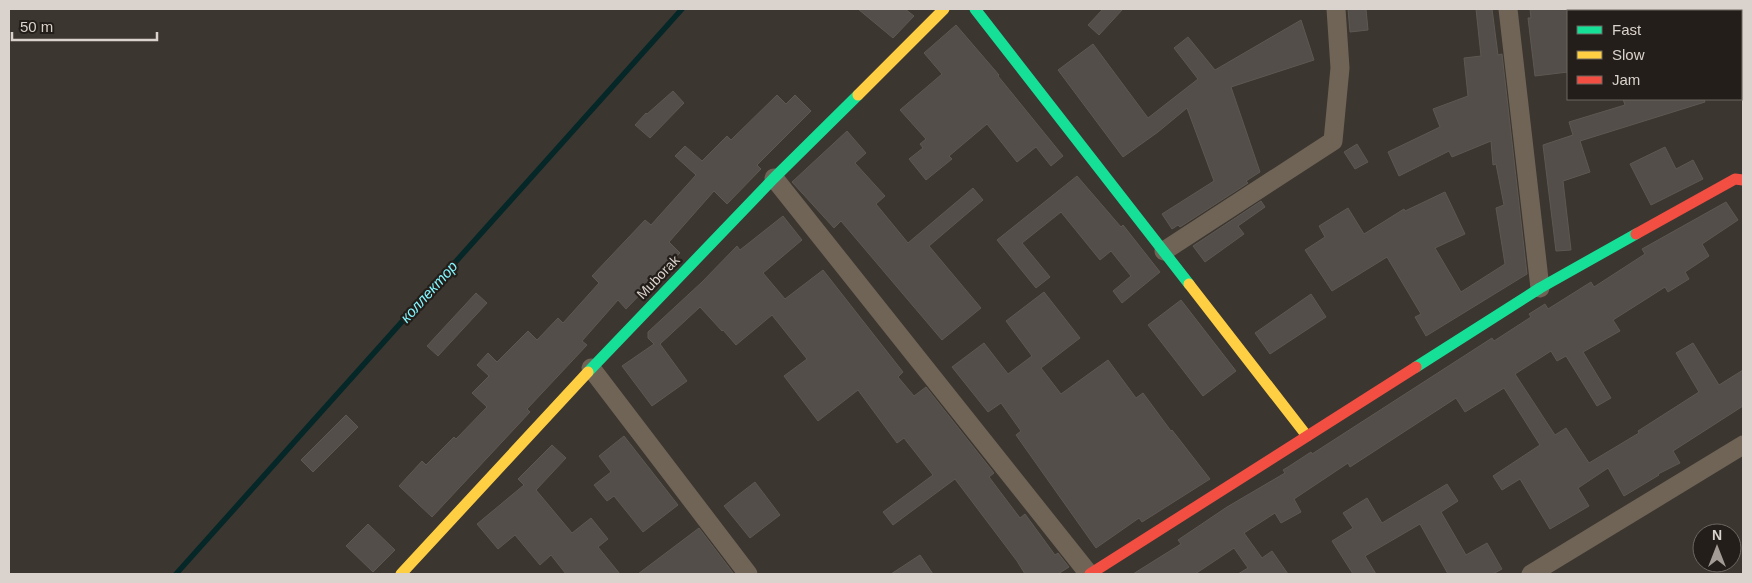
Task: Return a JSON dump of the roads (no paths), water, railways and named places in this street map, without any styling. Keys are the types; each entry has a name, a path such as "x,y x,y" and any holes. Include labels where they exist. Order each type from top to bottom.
{"street":[{"name":"Muborak","path":"401,574 591,368 774,178 944,9"},
{"path":"975,9 1307,436"},
{"path":"1164,251 1333,141 1340,68 1336,9"},
{"path":"1508,9 1540,288"},
{"path":"774,178 1090,574 1540,288 1735,179 1743,180"},
{"path":"591,368 748,574"},
{"path":"1531,574 1743,445"}],"waterway":[{"name":"коллектор","path":"176,574 682,9"}]}
